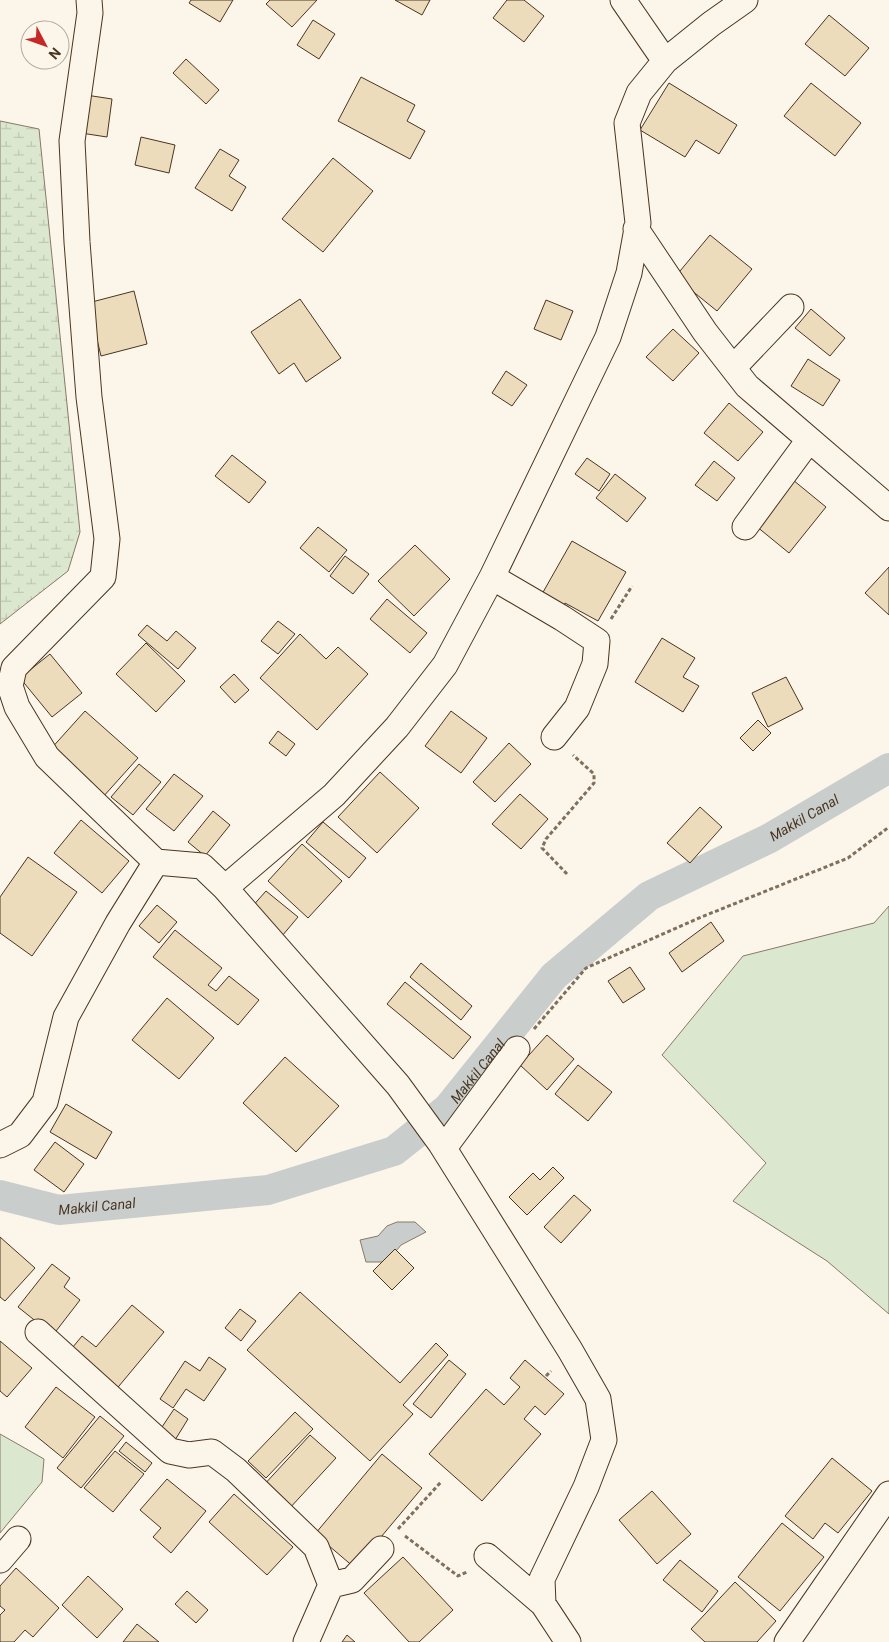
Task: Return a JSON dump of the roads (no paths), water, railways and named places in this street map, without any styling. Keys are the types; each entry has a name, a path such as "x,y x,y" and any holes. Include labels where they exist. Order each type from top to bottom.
{"street":[{"path":"89,0 90,13 72,141 77,242 89,397 107,539 103,577 14,668 10,686 17,707 47,757 156,862 202,866 225,888 398,1085 442,1146 570,1350 598,1399 604,1440 586,1487 542,1579 543,1604"},
{"path":"623,0 665,61"},
{"path":"225,888 334,795 397,727 445,664 492,577 608,338 629,273 638,223 627,123 639,93 665,61 711,24 745,0"},
{"path":"636,229 705,332 747,386 889,508"},
{"path":"733,368 791,307"},
{"path":"745,527 809,440"},
{"path":"492,577 598,640 595,664 577,708 554,736"},
{"path":"0,1145 20,1134 45,1102 66,1017 118,923 156,862"},
{"path":"442,1146 517,1049"},
{"path":"38,1332 170,1451 190,1455 212,1452 236,1470 316,1547 331,1585 306,1642"},
{"path":"787,1642 889,1494"},
{"path":"0,1560 18,1540"},
{"path":"331,1585 352,1580 381,1549"},
{"path":"488,1556 543,1604 568,1642"}],"waterway":[{"name":"Makkil Canal","path":"0,1195 59,1210 268,1190 394,1151 448,1108 554,976 649,896 768,839 889,768"}]}
